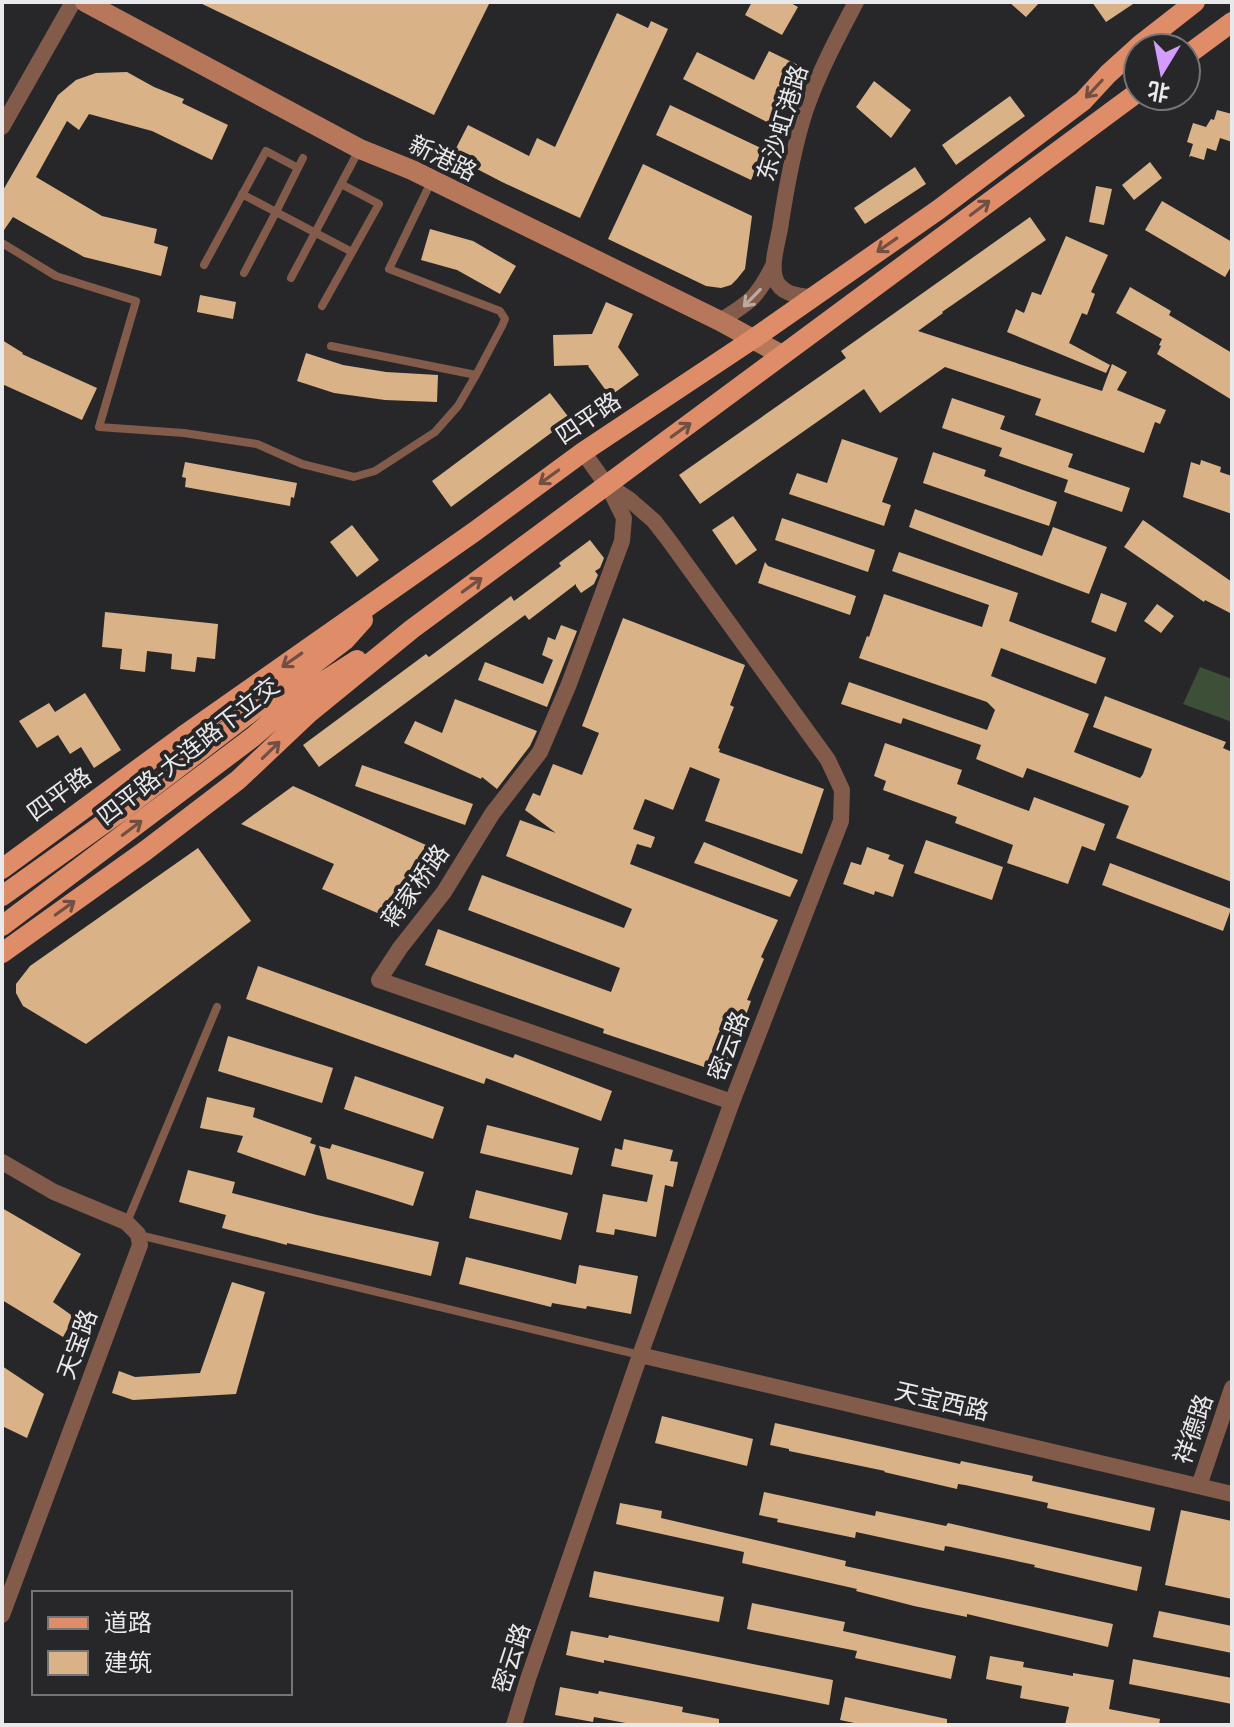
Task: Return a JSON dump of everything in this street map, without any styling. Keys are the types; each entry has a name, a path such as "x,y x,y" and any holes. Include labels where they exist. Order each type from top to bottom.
{"main road":[{"name":"四平路","path":"2,869 183,736 583,452 938,210 1083,101 1140,45 1195,2"},
{"path":"1202,44 1232,22"},
{"path":"2,953 238,780 309,713 412,629 1122,104"},
{"name":"四平路-大连路下立交","path":"2,896 124,809 345,640 377,600"},
{"name":"四平路-大连路下立交","path":"2,926 253,737 301,696 412,629"}],"street":[{"path":"2,127 73,2"},
{"name":"新港路","path":"85,2 360,149 412,170 720,321 782,355"},
{"name":"东沙虹港路","path":"720,321 749,303 774,265 786,193 807,107 856,2"},
{"path":"774,265 779,286 787,292 811,297"},
{"name":"密云路","path":"514,1725 640,1355 732,1102 841,821 842,790 828,760 654,521 606,484 583,452"},
{"name":"蒋家桥路","path":"606,484 624,518 622,541 540,752 492,814 444,892 379,980 732,1102"},
{"path":"2,1162 54,1192 132,1228"},
{"name":"天宝路","path":"2,1615 140,1245 132,1228"},
{"name":"天宝西路","path":"640,1355 1232,1494"},
{"name":"祥德路","path":"1199,1486 1232,1388"}],"lane":[{"path":"291,278 360,149"},
{"path":"204,265 266,151 298,168"},
{"path":"244,273 303,158"},
{"path":"2,243 56,276 136,301 99,427 184,433 257,444 302,464 354,477 375,471 435,432 458,406 505,319 500,311 389,269 431,181"},
{"path":"322,306 379,204 341,184"},
{"path":"242,194 352,252"},
{"path":"331,346 476,375"},
{"path":"217,1007 132,1228 640,1355"}],"green space":[{"path":"1200,667 1232,679 1232,722 1183,704"}],"building":[{"path":"198,2 490,2 434,115"},
{"path":"752,2 789,2 798,7 782,35 745,15"},
{"path":"1009,2 1040,2 1026,17"},
{"path":"1092,2 1136,2 1106,22"},
{"path":"617,13 648,28 651,21 668,29 580,218 452,156 468,125 529,156 537,138 555,147"},
{"path":"769,51 798,65 769,123 683,79 697,52 754,80"},
{"path":"127,72 184,99 182,103 228,125 212,160 152,131 89,114 79,130 67,121 36,177 102,216 157,229 154,243 168,247 161,276 84,257 13,217 2,233 2,192 58,95 76,80 96,73"},
{"path":"874,81 911,110 891,138 856,107"},
{"path":"1010,96 1025,116 956,165 942,145"},
{"path":"670,105 765,150 751,180 656,135"},
{"path":"1217,110 1232,114 1232,142 1220,138 1216,151 1207,148 1204,160 1189,157 1193,144 1187,142 1193,123 1206,127 1211,119 1214,120"},
{"path":"1150,162 1162,178 1134,200 1122,185"},
{"path":"643,164 752,216 745,269 731,285 721,288 706,286 608,239"},
{"path":"915,167 926,184 865,224 854,208"},
{"path":"1096,186 1112,189 1104,225 1089,222"},
{"path":"1162,201 1232,242 1232,265 1225,277 1145,230"},
{"path":"1030,217 1046,240 918,331 1102,391 1112,364 1127,372 1117,390 1166,410 1160,424 1155,422 1144,453 1035,415 1041,399 945,367 880,413 864,389 700,504 679,475 846,358 841,351"},
{"path":"430,229 473,241 516,266 500,294 457,270 421,260"},
{"path":"1066,236 1108,255 1091,292 1095,294 1087,315 1082,313 1069,343 1110,365 1106,373 1007,332 1016,309 1024,313 1032,292 1041,295"},
{"path":"1130,287 1232,353 1232,400 1157,354 1162,339 1116,313"},
{"path":"200,295 236,302 233,319 197,312"},
{"path":"606,302 633,314 618,347 639,375 610,396 589,365 554,366 553,335 592,334"},
{"path":"2,340 22,354 97,388 82,420 2,384"},
{"path":"306,353 343,365 386,372 438,375 437,402 385,400 334,393 297,381"},
{"path":"550,393 570,419 451,507 432,481"},
{"path":"952,398 1005,416 1000,429 1073,454 1068,467 1130,488 1122,512 1064,492 1068,480 999,456 1002,448 942,428"},
{"path":"842,439 898,458 882,502 891,505 884,526 789,494 797,473 827,483"},
{"path":"933,452 986,470 984,476 1057,502 1049,526 923,483"},
{"path":"1201,460 1221,467 1220,472 1232,476 1232,514 1183,497 1191,462 1200,465"},
{"path":"185,462 297,483 294,498 291,497 290,506 185,487 186,478 182,477"},
{"path":"915,509 1042,556 1053,527 1107,547 1089,594 909,527"},
{"path":"733,516 757,550 736,565 712,530"},
{"path":"782,518 875,550 868,572 775,540"},
{"path":"1143,520 1232,582 1232,614 1204,602 1124,547"},
{"path":"352,525 379,560 357,577 330,542"},
{"path":"590,540 604,558 600,568 595,571 598,575 594,584 581,593 576,584 529,620 525,615 319,767 303,745 511,596 514,601"},
{"path":"899,552 1018,593 1009,621 1106,658 1096,684 1001,648 991,676 1089,714 1074,752 1140,778 1143,774 1152,749 1093,727 1105,696 1226,742 1223,748 1232,752 1232,882 1116,838 1129,806 1027,768 1023,778 976,759 981,745 903,718 901,724 841,704 849,682 987,730 995,710 987,702 859,658 884,594 982,627 989,605 892,571"},
{"path":"765,562 768,566 856,596 850,615 758,583"},
{"path":"1101,593 1127,603 1116,632 1091,622"},
{"path":"1157,604 1174,616 1161,633 1144,621"},
{"path":"105,612 218,624 215,659 197,657 195,672 171,669 172,654 147,651 145,672 120,669 122,649 102,647"},
{"path":"623,618 745,665 730,705 734,707 719,752 824,789 802,854 705,821 720,779 690,767 673,810 645,799 633,829 655,837 651,848 637,844 630,864 778,920 761,957 764,959 747,1000 751,1001 725,1074 603,1033 604,1029 425,965 438,929 611,992 620,968 468,910 482,875 624,928 632,909 506,856 520,820 556,833 525,810 533,793 540,796 553,764 582,775 599,733 582,726"},
{"path":"561,625 577,631 547,707 478,680 485,662 543,684 553,660 542,655 548,637 555,640"},
{"path":"85,693 121,750 94,768 81,747 70,754 58,735 37,748 19,721 49,703 55,712"},
{"path":"455,699 537,731 530,746 497,789 482,777 404,743 415,721 442,733"},
{"path":"885,743 962,770 957,784 1029,811 1034,797 1105,824 1095,851 1082,846 1068,884 1007,863 1013,845 955,823 957,817 883,790 886,781 874,776"},
{"path":"362,765 473,804 465,825 355,786"},
{"path":"293,786 426,845 400,902 390,897 382,915 322,889 334,864 241,824"},
{"path":"926,840 1003,867 992,900 914,873"},
{"path":"704,842 798,880 790,897 694,863"},
{"path":"867,847 890,855 888,859 904,865 893,897 875,891 874,895 843,884 851,862 861,865"},
{"path":"198,848 251,921 86,1044 23,1006 16,993 16,984 30,966"},
{"path":"1110,863 1231,909 1223,931 1102,885"},
{"path":"258,966 513,1058 515,1054 612,1091 601,1121 486,1078 484,1084 246,999"},
{"path":"228,1036 333,1068 322,1103 218,1071"},
{"path":"355,1076 444,1107 433,1139 344,1109"},
{"path":"207,1097 255,1108 253,1117 312,1138 310,1143 316,1145 305,1176 237,1152 243,1136 200,1128"},
{"path":"487,1125 579,1148 572,1175 480,1153"},
{"path":"624,1139 673,1150 670,1161 678,1162 673,1187 665,1185 656,1237 615,1229 614,1235 596,1232 603,1194 647,1202 653,1175 611,1166 615,1148 622,1150"},
{"path":"332,1144 424,1172 413,1206 327,1179 319,1146 330,1149"},
{"path":"188,1170 235,1182 232,1193 439,1242 431,1276 222,1228 226,1215 179,1202"},
{"path":"476,1190 568,1213 561,1240 469,1218"},
{"path":"2,1208 81,1254 53,1302 74,1317 63,1337 2,1300"},
{"path":"466,1257 576,1284 579,1265 638,1276 631,1314 587,1306 586,1309 552,1303 551,1307 459,1284"},
{"path":"232,1282 265,1292 236,1394 133,1400 112,1393 119,1371 135,1377 200,1373"},
{"path":"2,1366 44,1394 27,1438 2,1426"},
{"path":"662,1416 753,1439 747,1466 655,1443"},
{"path":"775,1423 960,1464 961,1461 1033,1476 1032,1481 1155,1508 1150,1531 1047,1508 1048,1503 965,1485 958,1484 957,1489 789,1451 770,1445"},
{"path":"764,1492 875,1516 876,1511 946,1526 948,1523 1142,1567 1137,1591 951,1547 945,1546 944,1551 856,1532 855,1538 777,1522 778,1519 759,1515"},
{"path":"620,1503 662,1511 661,1518 846,1561 845,1566 1113,1624 1108,1647 967,1614 967,1617 914,1606 857,1589 742,1563 744,1552 616,1524"},
{"path":"1181,1510 1232,1521 1232,1599 1165,1585"},
{"path":"594,1571 724,1597 719,1622 589,1597"},
{"path":"752,1603 845,1622 843,1631 956,1656 951,1679 855,1658 857,1651 747,1629"},
{"path":"1159,1611 1232,1626 1232,1653 1153,1637"},
{"path":"571,1631 608,1638 609,1635 833,1680 829,1705 566,1655"},
{"path":"990,1656 1024,1662 1023,1667 1114,1680 1109,1709 1160,1719 1159,1725 1065,1725 1069,1707 1020,1698 1022,1686 986,1679"},
{"path":"1133,1659 1232,1678 1232,1704 1129,1684"},
{"path":"560,1687 683,1707 682,1712 719,1719 719,1725 636,1725 594,1717 593,1722 555,1715"},
{"path":"845,1697 947,1719 947,1725 859,1725 840,1720"}]}
